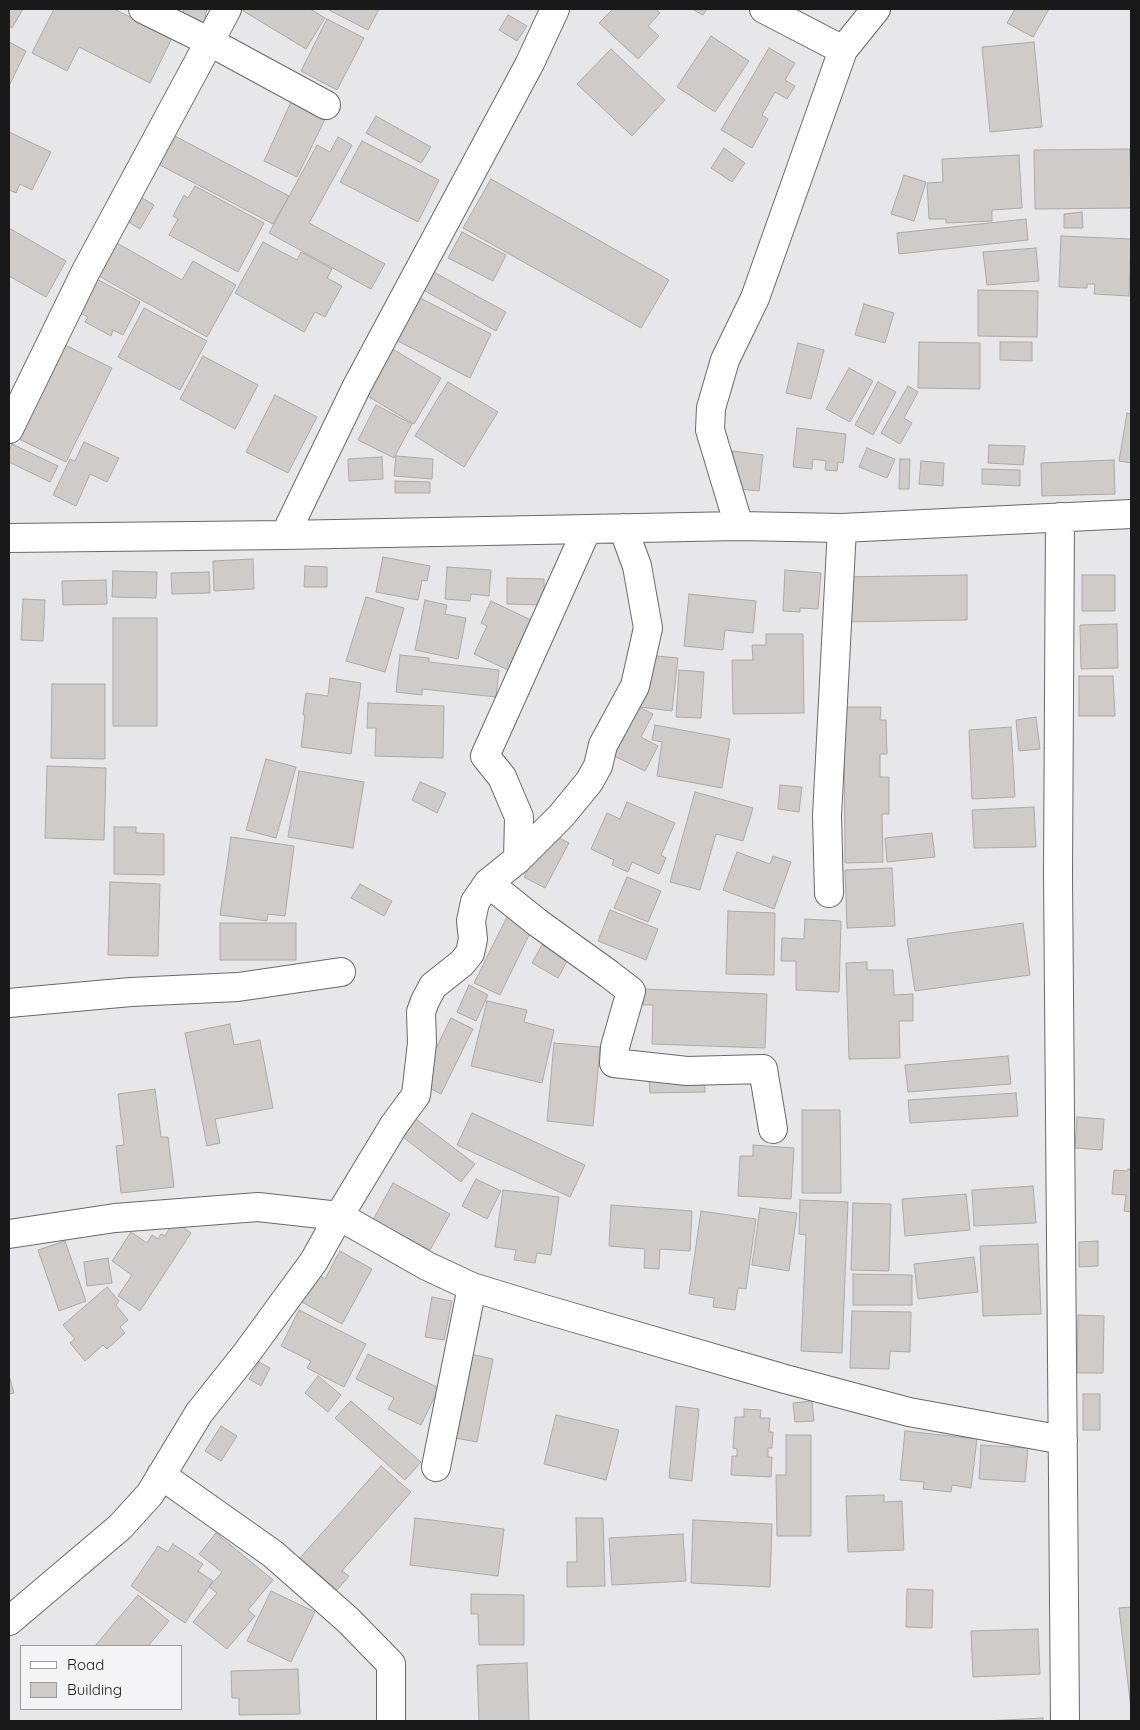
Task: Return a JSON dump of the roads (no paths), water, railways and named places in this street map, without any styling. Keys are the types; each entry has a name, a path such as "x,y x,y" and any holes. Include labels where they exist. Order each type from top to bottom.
{"street":[{"path":"143,9 210,42 326,104"},
{"path":"9,429 86,271 227,9"},
{"path":"285,535 357,386 530,63 555,9"},
{"path":"764,9 843,50"},
{"path":"739,526 710,430 711,408 725,360 755,298 843,50 876,9"},
{"path":"9,538 285,535 739,526 842,528 1131,514"},
{"path":"1060,517 1058,874 1065,1721"},
{"path":"9,1621 120,1527 150,1494 199,1413 246,1354 314,1261 394,1126 416,1095 422,1043 421,1012 433,986 462,963 470,954 473,939 471,921 475,902 488,883 518,859 561,816 589,782 598,766 603,745 635,686 648,628 637,566 623,528"},
{"path":"829,893 827,816 842,528"},
{"path":"518,859 520,817 502,777 485,756 587,529"},
{"path":"488,883 538,923 631,991 615,1047 614,1063 687,1071 763,1069 773,1129"},
{"path":"9,1003 131,992 238,987 341,972"},
{"path":"9,1234 115,1218 258,1207 339,1216 427,1266 472,1286 537,1307 785,1379 909,1412 1063,1440"},
{"path":"436,1467 472,1286"},
{"path":"161,1475 273,1554 348,1620 392,1664 391,1721"}]}
